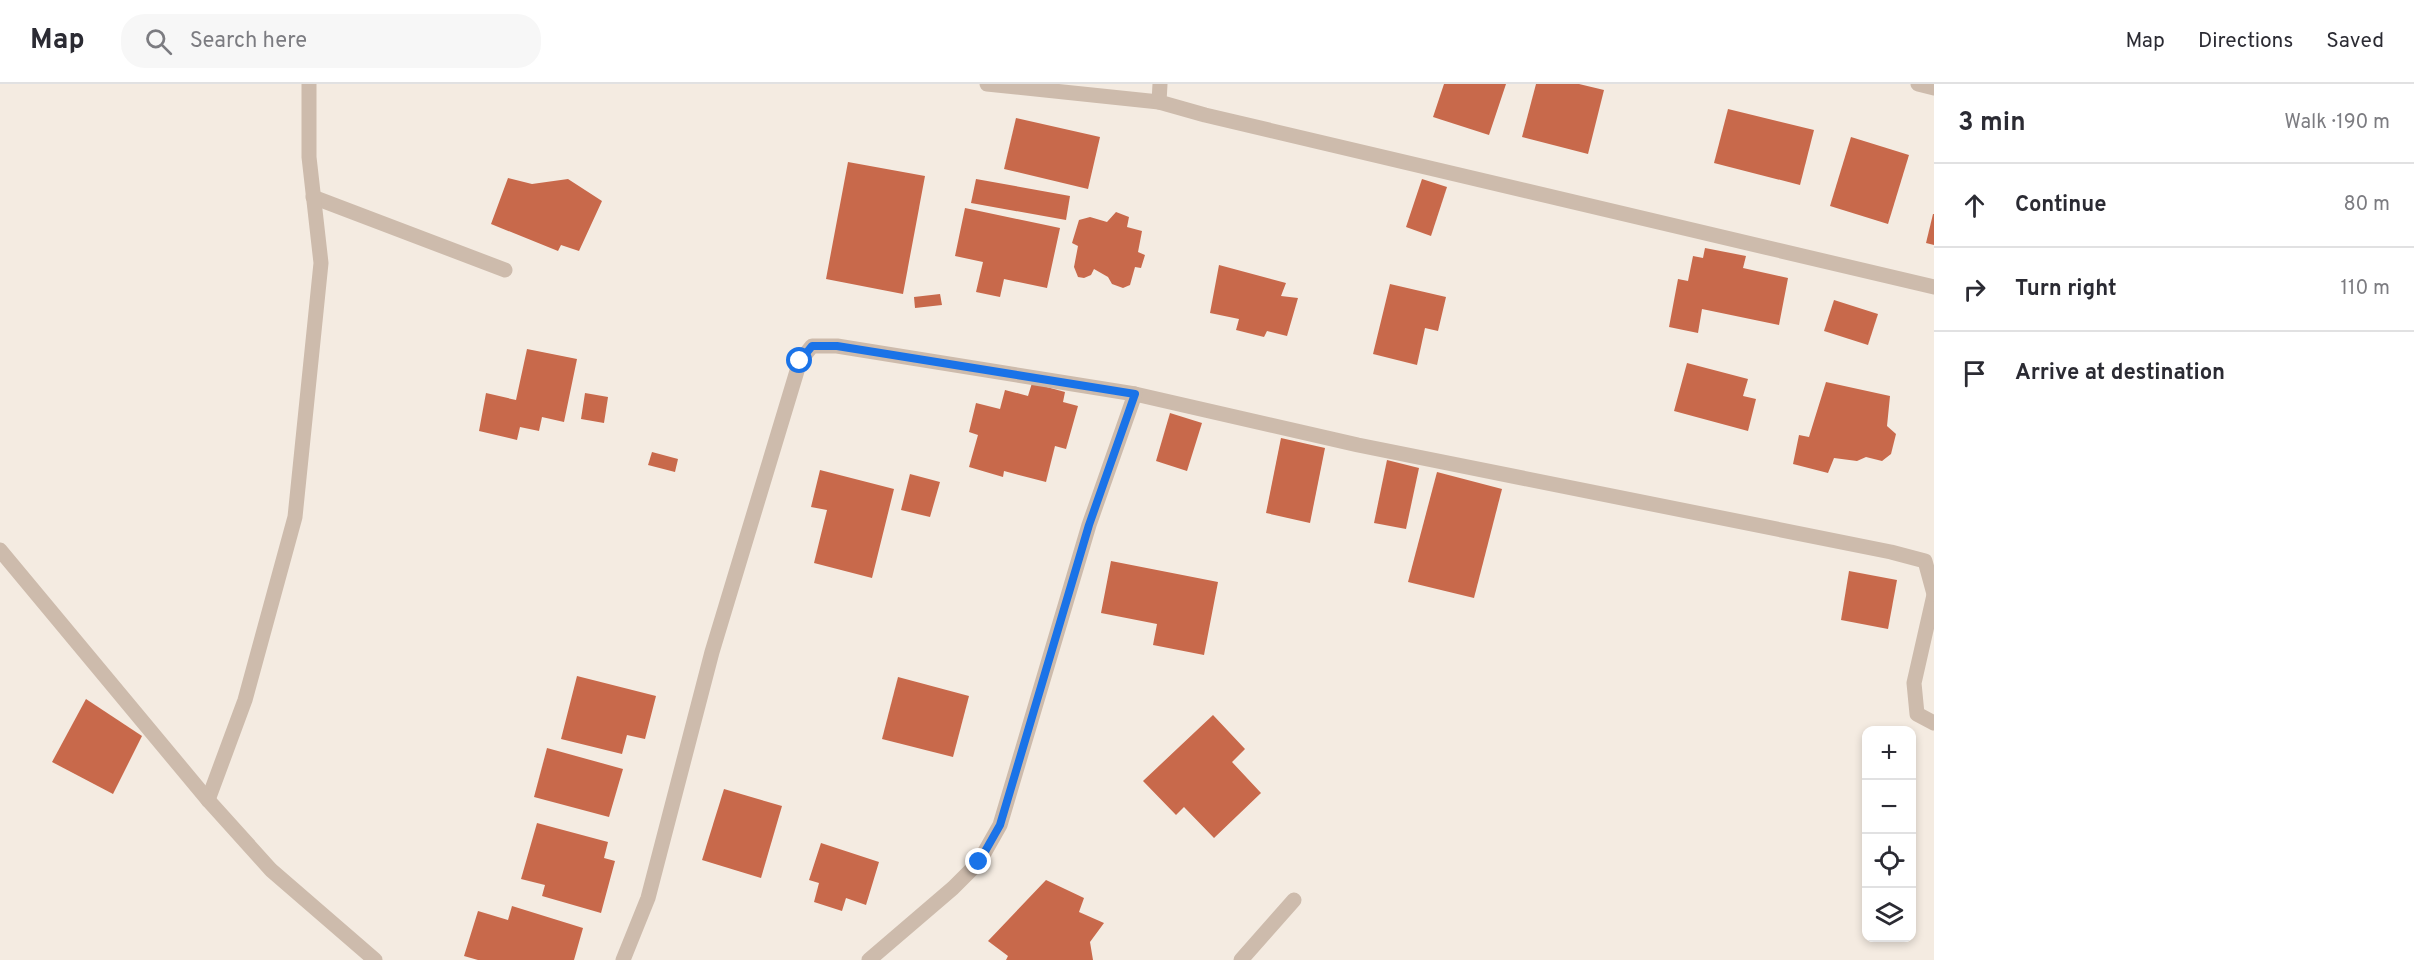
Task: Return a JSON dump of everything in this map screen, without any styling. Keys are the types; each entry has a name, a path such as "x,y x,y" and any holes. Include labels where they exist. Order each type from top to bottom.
{"street":[{"path":"208,800 245,700 295,517 321,263 309,157 309,84"},
{"path":"987,84 1159,102 1205,115 1934,286"},
{"path":"1159,102 1161,84"},
{"path":"1918,84 1934,88"},
{"path":"314,197 505,270"},
{"path":"623,960 648,898 712,652 800,361 812,346 837,346 1135,394 1358,445 1891,552 1925,561 1934,595 1914,683 1917,714 1934,723"},
{"path":"869,960 953,888 979,862 1000,825 1089,525 1135,394"},
{"path":"0,550 208,800 270,870 375,960"},
{"path":"1241,960 1294,900"}],"building":[{"path":"1444,84 1506,84 1489,135 1433,117"},
{"path":"1536,84 1579,84 1604,90 1588,154 1522,137"},
{"path":"1728,109 1814,130 1800,185 1714,163"},
{"path":"1016,118 1100,137 1088,189 1004,169"},
{"path":"1851,137 1909,155 1888,224 1830,206"},
{"path":"848,162 925,176 903,294 826,279"},
{"path":"508,178 532,184 568,179 602,201 579,251 561,245 558,251 491,224"},
{"path":"976,179 1070,196 1066,220 971,203"},
{"path":"1422,179 1447,187 1431,236 1406,227"},
{"path":"965,208 1060,228 1047,288 1004,279 1000,297 976,292 983,262 955,256"},
{"path":"1116,212 1129,217 1127,227 1142,231 1138,252 1145,255 1141,268 1135,267 1130,285 1123,288 1112,284 1108,277 1094,269 1091,275 1084,278 1078,277 1074,267 1078,246 1072,243 1079,220 1090,217 1107,222"},
{"path":"1934,214 1934,245 1926,243"},
{"path":"1705,248 1746,256 1743,268 1788,278 1779,325 1702,309 1698,333 1669,327 1678,279 1688,281 1693,256 1703,258"},
{"path":"1219,265 1286,283 1281,296 1298,298 1287,336 1267,331 1264,337 1236,330 1239,319 1210,313"},
{"path":"1390,284 1446,297 1438,331 1425,328 1417,365 1373,354"},
{"path":"940,294 942,305 915,308 914,297"},
{"path":"1834,300 1878,314 1868,345 1824,331"},
{"path":"527,349 577,359 564,422 542,417 539,431 520,427 517,440 479,431 486,393 516,400"},
{"path":"1687,363 1748,379 1743,396 1756,399 1748,431 1674,411"},
{"path":"1826,382 1890,396 1887,426 1896,434 1891,454 1882,461 1866,457 1857,461 1834,458 1828,473 1793,464 1799,435 1809,437"},
{"path":"1032,383 1065,392 1063,402 1078,406 1066,449 1055,446 1046,482 1004,471 1003,477 969,467 978,435 969,432 976,403 1000,409 1005,390 1028,396"},
{"path":"585,393 608,397 604,423 581,419"},
{"path":"1170,413 1202,423 1187,471 1156,461"},
{"path":"1281,438 1325,448 1310,523 1266,513"},
{"path":"652,452 678,459 675,472 648,465"},
{"path":"1387,460 1419,468 1406,529 1374,523"},
{"path":"820,470 894,489 872,578 814,563 827,510 811,507"},
{"path":"1437,472 1502,489 1474,598 1408,582"},
{"path":"910,474 940,482 930,517 901,510"},
{"path":"1111,561 1218,582 1204,655 1153,645 1157,624 1101,613"},
{"path":"1849,571 1897,580 1888,629 1841,620"},
{"path":"577,676 656,696 645,739 627,735 622,754 561,739"},
{"path":"898,677 969,696 953,757 882,739"},
{"path":"86,699 142,736 113,794 52,762"},
{"path":"1213,715 1245,749 1232,762 1261,793 1214,838 1184,807 1176,815 1143,781"},
{"path":"547,748 623,769 609,817 534,797"},
{"path":"724,789 782,806 761,878 702,860"},
{"path":"537,823 608,842 604,858 615,861 601,913 542,896 545,885 521,879"},
{"path":"821,843 879,862 866,905 846,898 842,911 814,902 819,883 809,880"},
{"path":"1046,880 1084,898 1079,912 1104,923 1090,942 1093,960 1006,960 1008,956 988,941"},
{"path":"512,906 583,928 574,960 478,960 464,956 478,911 508,920"}],"route":[{"path":"800,361 812,346 837,346 1135,394 1089,525 1000,825 979,862"}]}
